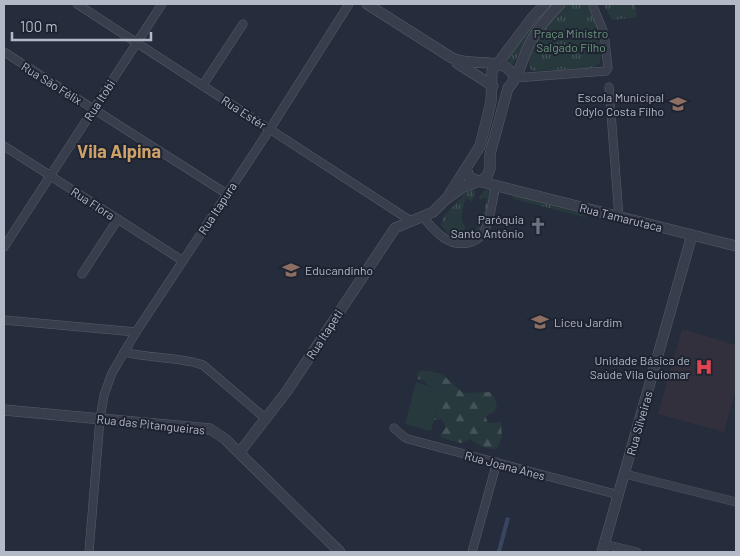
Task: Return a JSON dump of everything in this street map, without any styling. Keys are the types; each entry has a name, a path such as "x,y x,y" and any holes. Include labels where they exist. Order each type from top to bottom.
{"street":[{"name":"Rua Estér","path":"76,4 411,221"},
{"name":"Rua Itobi","path":"4,247 162,4"},
{"name":"Rua Itapura","path":"89,552 100,419 106,387 136,332 270,129 349,4"},
{"path":"368,4 491,85 501,89 508,88"},
{"path":"446,200 480,146 492,97 492,71 544,4"},
{"path":"466,168 468,176 478,182 485,178 508,88 515,78 538,29 560,4"},
{"path":"515,78 607,70 604,34 592,4"},
{"path":"203,85 242,24"},
{"name":"Rua São Félix","path":"4,52 227,194"},
{"path":"452,58 467,63 497,63 506,66 512,71 515,78"},
{"path":"610,87 619,216"},
{"name":"Rua Flora","path":"4,146 183,261"},
{"path":"422,217 438,234 450,242 464,244 480,237 485,229 501,187 484,159 480,157 473,158"},
{"name":"Rua Tamarutaca","path":"478,182 736,246"},
{"name":"Rua Itapeti","path":"239,452 287,390 391,233 399,226 433,212 466,186 478,182"},
{"path":"82,274 118,219"},
{"name":"Rua Silveiras","path":"603,548 692,235"},
{"path":"4,320 136,332"},
{"path":"124,352 194,361 204,365 266,419"},
{"name":"Rua das Pitangueiras","path":"4,410 210,429 225,438 340,552"},
{"name":"Rua Joana Anes","path":"394,428 408,439 619,495"},
{"path":"472,552 497,462"},
{"path":"625,474 736,502"},
{"path":"603,548 637,552"}],"shaded area":[{"name":"Unidade Básica de Saúde Vila Guiomar","path":"682,329 736,345 736,388 724,432 658,414"}],"green space":[{"path":"551,4 554,4 537,22 513,64 510,64 507,60 531,26"},
{"name":"Praça Ministro Salgado Filho","path":"568,4 585,4 593,17 600,39 600,63 592,68 533,71 529,62 537,40 548,23"},
{"path":"603,4 635,4 637,17 612,20"},
{"path":"471,187 475,189 473,201 471,202 466,197 462,213 465,231 459,236 448,234 441,225 443,217"},
{"path":"486,189 492,191 486,218 480,231 470,237 470,234 478,228 482,219 487,199 480,200 479,197"},
{"path":"512,195 588,215 584,217 514,199"},
{"path":"422,370 442,374 463,393 490,392 495,399 497,407 494,412 485,416 488,423 501,422 502,438 497,449 483,447 470,439 461,443 439,437 446,427 441,419 434,420 442,390 427,385 425,381 418,379 417,374"},
{"path":"416,382 442,390 431,431 405,424"}],"water":[{"path":"506,517 510,518 501,552 497,551"}],"place":[{"name":"Escola Municipal Odylo Costa Filho","path":"678,104"},
{"name":"Paróquia Santo Antônio","path":"538,226"},
{"name":"Educandinho","path":"291,270"},
{"name":"Liceu Jardim","path":"540,322"},
{"name":"Unidade Básica de Saúde Vila Guiomar","path":"704,367"}],"district":[{"name":"Vila Alpina","path":"119,151"}]}
